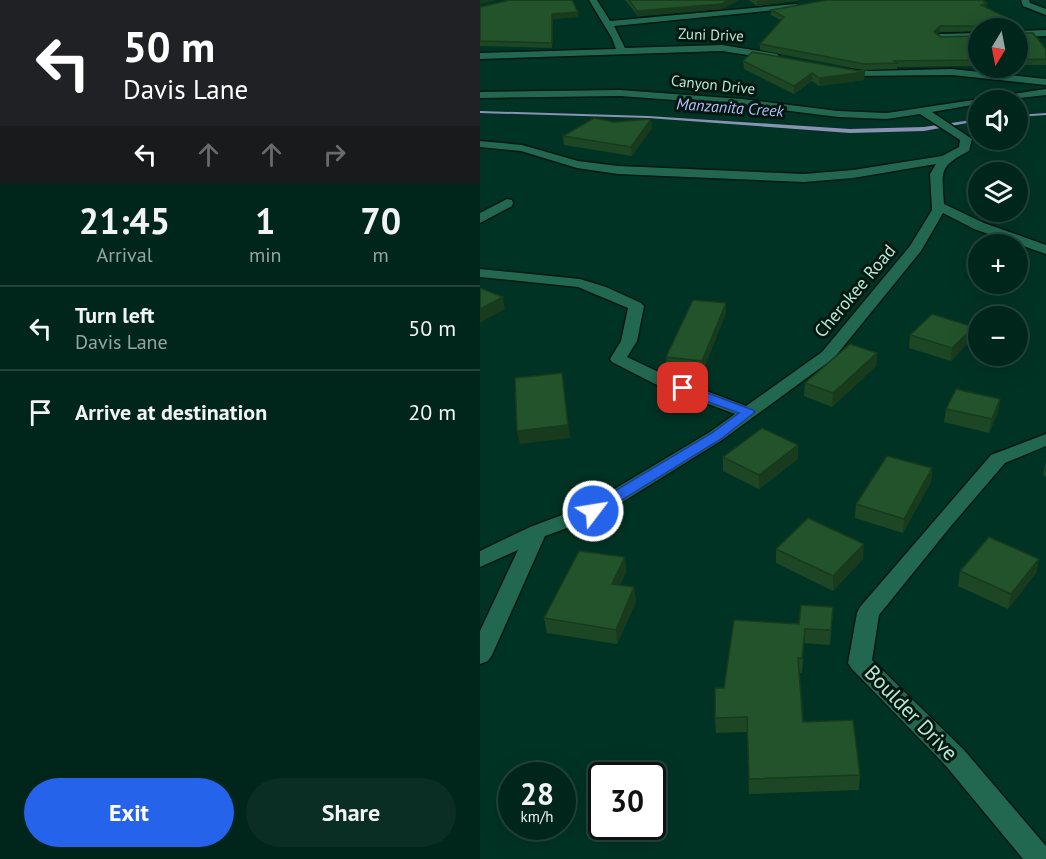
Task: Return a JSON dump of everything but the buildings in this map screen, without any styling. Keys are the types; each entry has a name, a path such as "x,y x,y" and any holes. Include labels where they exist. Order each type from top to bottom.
{"street":[{"path":"593,0 606,24 619,39 621,51"},
{"path":"1025,0 1026,4 1046,12"},
{"path":"606,24 777,9 804,4 736,1"},
{"path":"1028,34 1046,33"},
{"path":"940,37 968,36"},
{"name":"Zuni Drive","path":"480,56 722,48 786,59"},
{"path":"827,69 863,75 952,73 1002,75 1046,82"},
{"name":"Canyon Drive","path":"1028,94 1046,92"},
{"name":"Canyon Drive","path":"480,95 620,93 731,101 838,114 887,116 968,103"},
{"path":"480,144 522,148 577,164 618,170 794,178 853,174 945,159 965,149 966,139 922,110"},
{"name":"Cherokee Road","path":"480,560 537,532 593,511 717,436 828,355 916,248 938,210 936,174 945,159"},
{"path":"480,219 507,203"},
{"path":"938,206 979,226 1046,250"},
{"path":"480,273 580,283 636,306 629,341 618,359 661,380 749,412"},
{"name":"Boulder Drive","path":"1040,859 955,758 861,663 868,613 913,558 998,459 1046,439"},
{"path":"480,655 537,532"}],"waterway":[{"name":"Manzanita Creek","path":"480,112 648,117 850,131 924,129 968,122"},
{"name":"Manzanita Creek","path":"1028,115 1046,114"}],"route":[{"path":"593,511 717,436 749,412 683,388"}]}
